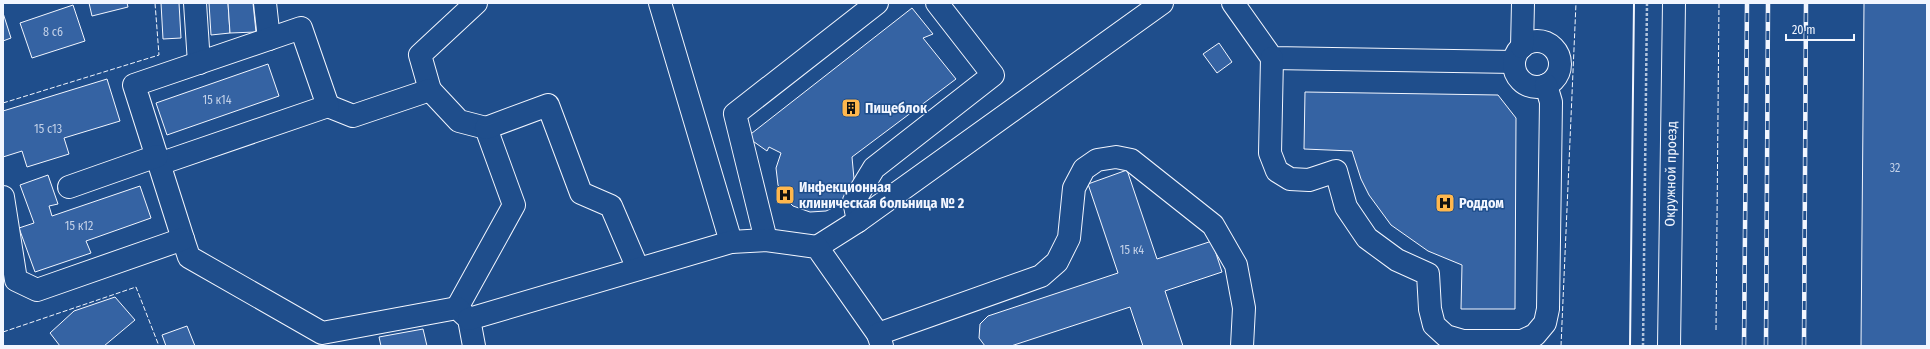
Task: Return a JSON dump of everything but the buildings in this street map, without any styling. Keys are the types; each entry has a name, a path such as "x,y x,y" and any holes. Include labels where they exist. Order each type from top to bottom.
{"street":[{"path":"195,3 199,63"},
{"path":"265,3 269,39"},
{"path":"476,3 420,55 430,90 459,121 486,128 548,105 581,193 611,206 638,269"},
{"path":"660,3 731,242"},
{"path":"766,240 735,114 877,3"},
{"path":"858,221 854,201 874,168 994,76 937,3"},
{"path":"328,106 301,28 134,85 189,257 323,339 463,314 638,269 731,242 766,240 817,247 858,221 1162,3"},
{"path":"1233,3 1272,58 1270,153 1278,171 1290,179 1309,180 1336,172 1346,207 1367,238 1397,260 1428,274 1430,309 1434,324 1446,336 1463,341 1522,341 1535,334 1545,323 1548,309 1551,102 1546,85"},
{"path":"1272,58 1518,54 1530,42 1539,42 1548,44 1555,50 1559,58 1560,67 1557,75 1552,82 1546,85 1535,87 1526,85 1519,79 1515,71 1518,54 1523,3"},
{"name":"Окружной проезд","path":"1668,346 1674,3"},
{"path":"69,187 328,106 353,116 430,90"},
{"path":"474,346 463,314 514,205 486,128"},
{"path":"817,247 880,340 1041,276 1057,262 1069,238 1074,188 1084,169 1097,160 1116,156 1131,160 1212,225 1236,265 1244,308 1242,346"},
{"path":"3,198 16,280 37,290 183,239"}],"path":[{"path":"1643,346 1646,3"}],"railway":[{"path":"1744,346 1747,3"},
{"path":"1766,346 1768,3"},
{"path":"1804,346 1806,3"}],"fence":[{"path":"3,103 159,55 155,3"},
{"path":"1561,346 1576,3"},
{"path":"1716,330 1719,3"},
{"path":"3,332 136,287 159,346"}],"wall":[{"path":"1630,346 1634,3"}],"place":[{"name":"Пищеблок","path":"851,108"},
{"name":"Инфекционная клиническая больница № 2","path":"785,195"},
{"name":"Роддом","path":"1445,203"}]}
